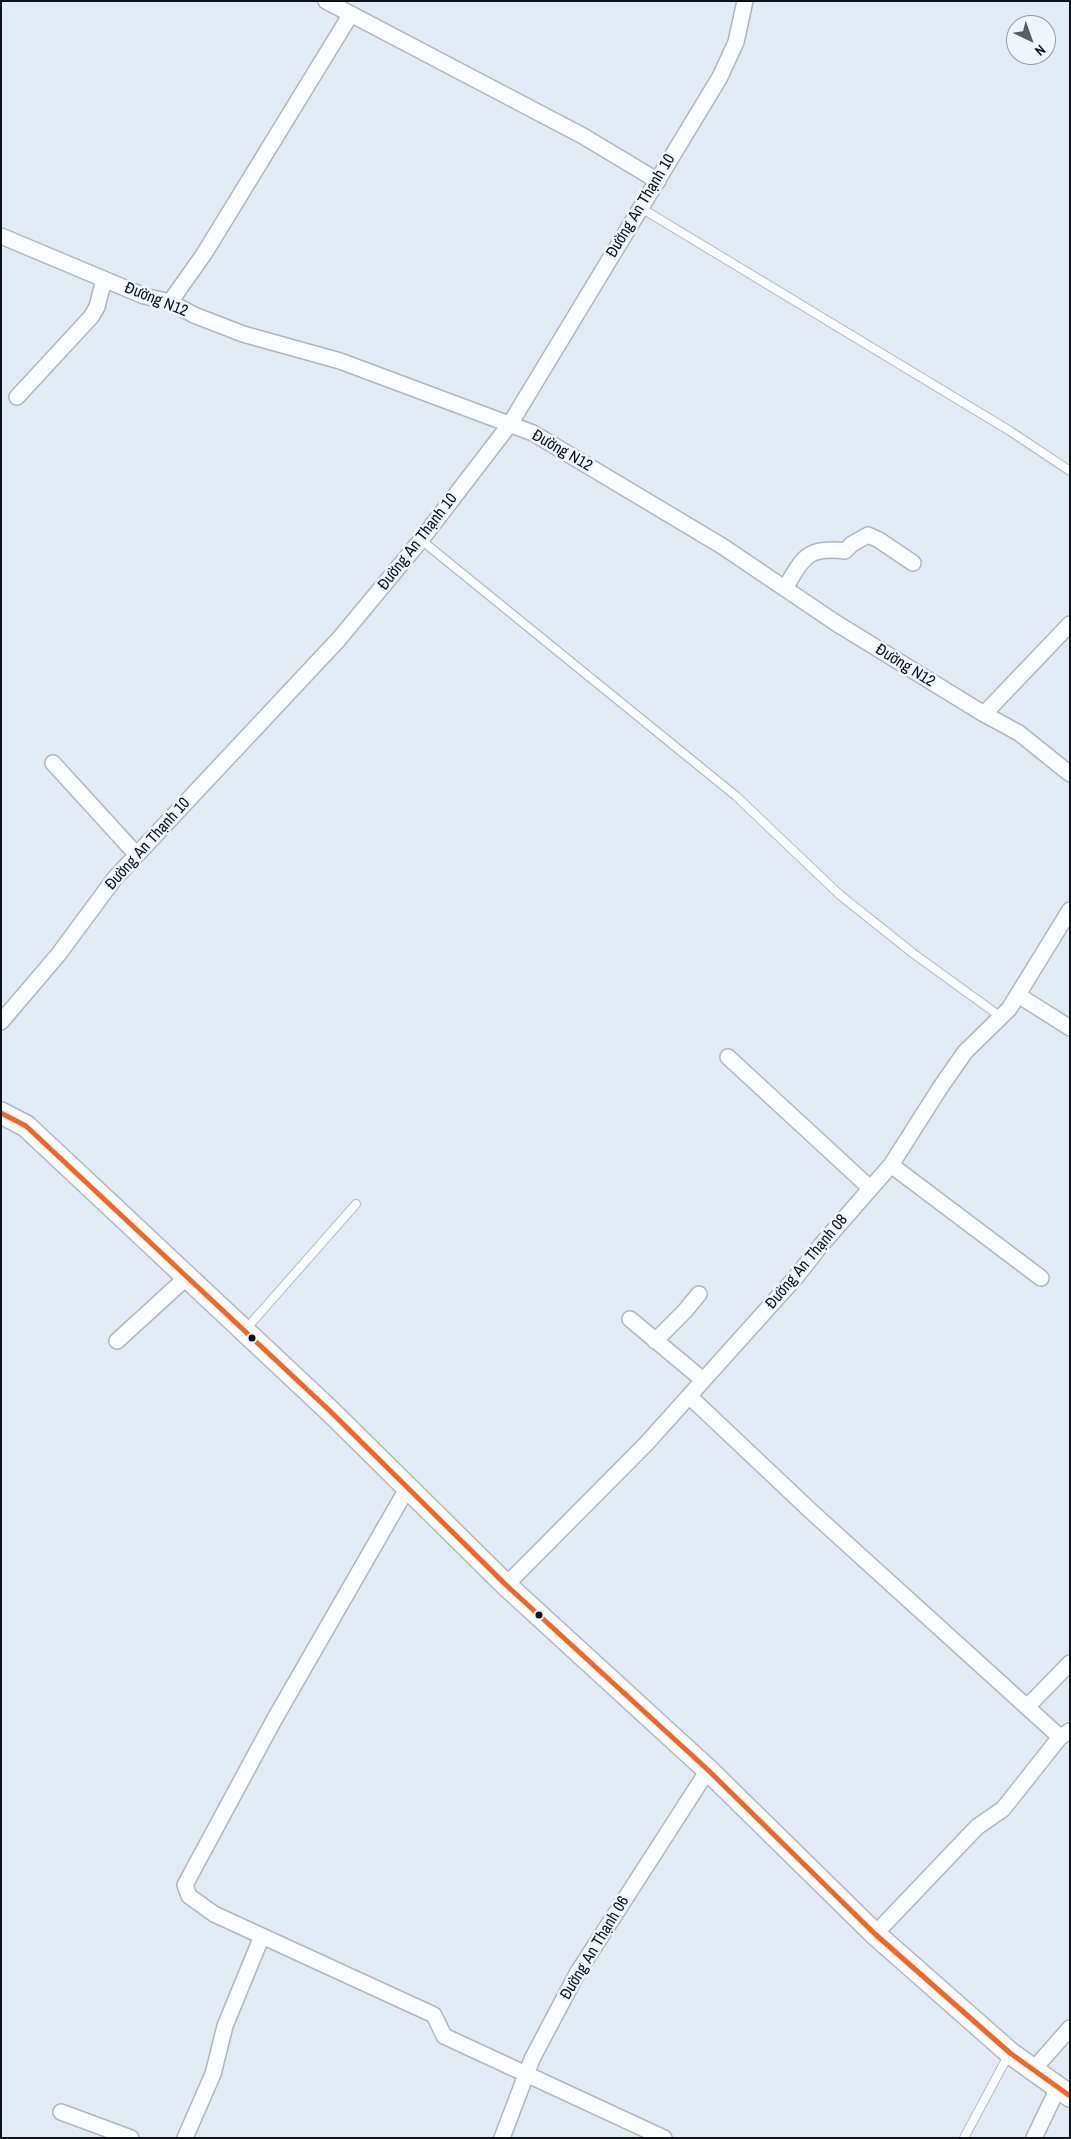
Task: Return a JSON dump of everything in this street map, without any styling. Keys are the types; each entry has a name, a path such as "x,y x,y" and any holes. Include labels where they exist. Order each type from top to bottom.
{"main road":[{"path":"1,1113 26,1126 187,1277 408,1487 506,1585 708,1770 875,1934 1010,2053 1064,2092"}],"street":[{"path":"326,1 583,136 658,181"},
{"name":"Đường An Thạnh 10","path":"1,1022 45,972 115,878 136,854 339,639 421,540 510,424 720,78 736,42 745,1"},
{"path":"170,302 204,254 351,14"},
{"name":"Đường N12","path":"1,236 102,285 170,302 194,315 243,334 340,361 533,433 705,535 844,628 984,714 1019,733 1070,774"},
{"path":"17,397 72,339 97,307 102,285"},
{"path":"785,588 805,557 814,552 833,550 845,552 868,535 879,540 913,563"},
{"path":"984,714 1070,624"},
{"path":"53,763 136,854"},
{"name":"Đường An Thạnh 08","path":"506,1585 569,1524 704,1380 796,1277 891,1165 965,1052 1001,1016 1018,995 1070,910"},
{"path":"1018,995 1070,1028"},
{"path":"728,1057 870,1188"},
{"path":"891,1165 1041,1278"},
{"path":"117,1341 187,1277"},
{"path":"655,1340 685,1311 699,1294"},
{"path":"630,1319 704,1380"},
{"path":"689,1396 814,1514 1027,1707 1065,1734 1003,1809 977,1827 875,1934"},
{"path":"408,1487 274,1720 185,1885 189,1896 214,1914 434,2015 444,2036 526,2076 664,2138"},
{"path":"1027,1707 1070,1664"},
{"name":"Đường An Thạnh 06","path":"502,2138 532,2059 578,1972 708,1770"},
{"path":"185,2138 213,2074 225,2026 262,1936"},
{"path":"1033,2070 1070,2028"},
{"path":"1034,2138 1064,2092"},
{"path":"61,2112 131,2138"}],"lane":[{"path":"641,208 1010,430 1070,471"},
{"path":"421,540 736,796 840,895 914,954 1001,1016"},
{"path":"244,1331 356,1204"},
{"path":"964,2138 1010,2053"}],"transit line":[{"path":"1,1113 26,1126 330,1411 506,1585 708,1770 875,1934 1010,2053 1070,2096"}]}
